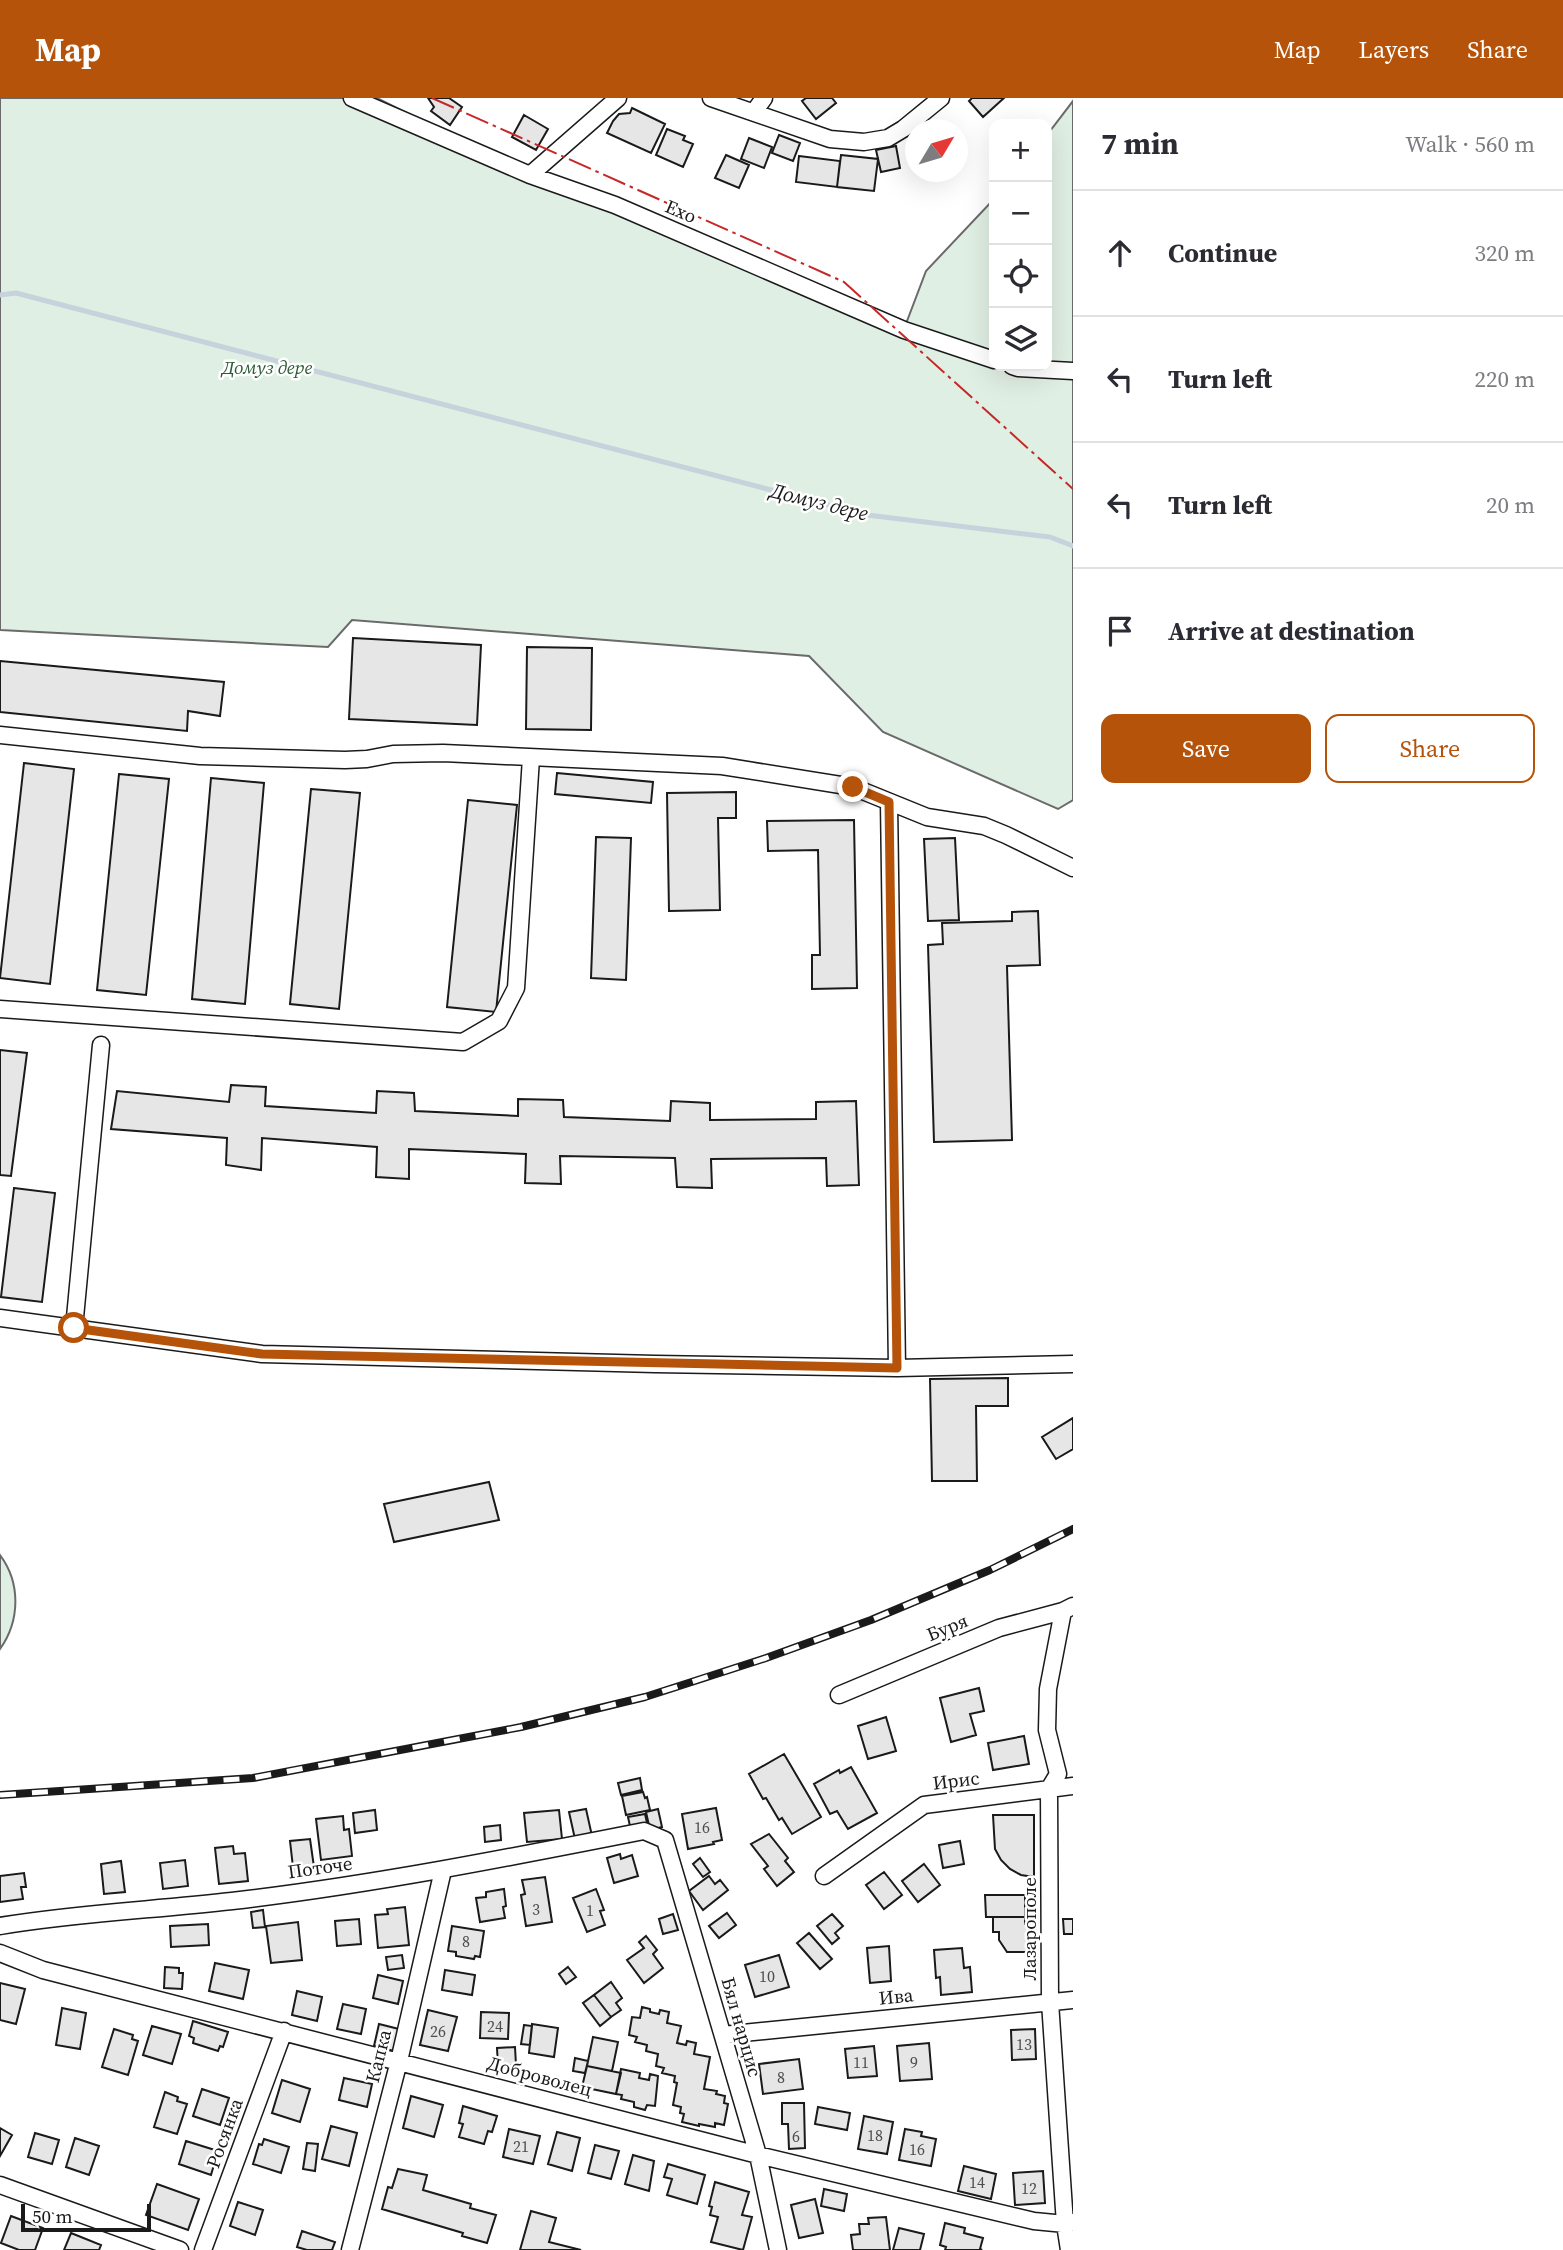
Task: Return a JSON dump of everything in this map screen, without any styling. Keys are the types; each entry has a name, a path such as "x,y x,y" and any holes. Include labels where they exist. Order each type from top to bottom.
{"street":[{"name":"Ехо","path":"352,98 530,175 615,205 904,330 989,358"},
{"path":"530,175 618,98"},
{"path":"711,98 830,139 864,142 888,138 941,98"},
{"path":"754,112 764,98"},
{"path":"1052,369 1073,370"},
{"path":"0,735 200,755 345,760 393,754 443,754 722,765 853,787 927,817 984,826 1073,868"},
{"path":"0,1009 463,1042 499,1021 516,988 531,758"},
{"path":"889,802 897,1368"},
{"path":"74,1328 101,1045"},
{"path":"0,1318 262,1354 897,1368 1073,1364"},
{"name":"Буря","path":"839,1695 999,1628 1068,1609"},
{"name":"Лазарополе","path":"1068,1609 1048,1689 1047,1730 1058,1774 1049,1789 1051,2002 1069,2250"},
{"name":"Ирис","path":"824,1876 924,1805 1073,1786"},
{"name":"Поточе","path":"0,1926 41,1919 232,1901 443,1870 644,1831"},
{"name":"Бял нарцис","path":"644,1831 665,1840 758,2154 778,2250"},
{"name":"Капка","path":"350,2250 399,2062 443,1870"},
{"name":"Доброволец","path":"0,1952 43,1970 758,2154 1034,2221 1069,2223"},
{"name":"Ива","path":"723,2035 1073,2000"},
{"name":"Росянка","path":"203,2250 284,2031"},
{"path":"0,2185 180,2250"}],"green space":[{"name":"Домуз дере","path":"0,98 377,98 530,175 904,329 926,271 989,204 989,371 1052,371 1052,128 1073,101 1073,800 1058,809 883,732 809,656 352,620 328,647 0,630"},
{"path":"0,1555 12,1578 15,1602 11,1626 0,1649"}],"building":[{"path":"428,98 449,98 462,107 450,125 431,111 434,107"},
{"path":"806,98 832,98 836,103 816,119 802,101"},
{"path":"972,98 1004,98 983,117 969,101"},
{"path":"632,108 665,124 651,153 607,133 619,114 630,113"},
{"path":"524,115 548,129 536,150 512,137"},
{"path":"667,129 685,136 683,140 693,144 683,167 656,155"},
{"path":"779,135 800,143 793,161 772,153"},
{"path":"749,138 772,147 764,168 741,159"},
{"path":"896,146 900,168 881,172 876,150"},
{"path":"726,155 749,165 739,188 715,178"},
{"path":"841,155 878,159 874,191 837,187"},
{"path":"799,156 840,161 837,187 796,182"},
{"path":"353,638 481,645 477,725 349,719"},
{"path":"527,647 592,648 591,730 526,729"},
{"path":"0,661 224,682 220,716 188,711 187,731 0,712"},
{"path":"24,763 74,769 50,984 0,978"},
{"path":"557,773 653,782 651,803 555,794"},
{"path":"119,774 169,779 146,995 97,990"},
{"path":"211,778 264,783 245,1004 192,999"},
{"path":"311,789 360,793 339,1009 290,1004"},
{"path":"736,792 736,818 718,818 720,910 669,911 667,793"},
{"path":"468,800 517,805 496,1012 447,1007"},
{"path":"854,820 857,988 812,989 812,955 820,955 818,850 768,851 767,821"},
{"path":"596,837 631,838 626,980 591,978"},
{"path":"955,838 959,920 928,921 924,839"},
{"path":"1038,911 1040,965 1007,966 1012,1140 934,1142 928,945 943,944 942,923 1012,921 1012,912"},
{"path":"0,1050 27,1053 11,1176 0,1175"},
{"path":"231,1085 266,1087 265,1106 376,1113 377,1091 414,1093 415,1111 518,1116 518,1099 563,1100 564,1117 670,1121 671,1101 710,1103 710,1120 816,1119 816,1102 856,1101 859,1185 827,1186 826,1158 711,1159 712,1188 677,1187 675,1158 560,1156 561,1184 525,1183 526,1154 409,1149 409,1179 376,1177 377,1147 262,1138 261,1170 226,1165 227,1138 111,1129 117,1091 229,1102"},
{"path":"14,1188 55,1193 42,1302 1,1297"},
{"path":"1008,1378 1008,1406 976,1406 977,1481 932,1481 930,1379"},
{"path":"1073,1418 1073,1449 1056,1459 1042,1437"},
{"path":"489,1482 499,1520 394,1542 384,1504"},
{"path":"979,1688 984,1711 970,1714 976,1735 951,1742 940,1698"},
{"path":"886,1717 896,1751 868,1759 858,1726"},
{"path":"1024,1736 1029,1764 993,1770 988,1743"},
{"path":"784,1754 821,1817 792,1834 782,1818 779,1820 766,1798 763,1799 749,1774"},
{"path":"851,1767 877,1813 848,1829 837,1811 830,1814 814,1784 839,1770 840,1773"},
{"path":"640,1778 642,1790 621,1795 618,1783"},
{"path":"643,1792 650,1810 626,1815 622,1796"},
{"path":"716,1808 722,1840 688,1849 682,1814"},
{"path":"586,1809 592,1836 575,1839 569,1812"},
{"path":"658,1809 662,1827 650,1830 646,1812"},
{"path":"375,1810 377,1830 355,1833 353,1813"},
{"path":"559,1810 562,1839 527,1842 524,1813"},
{"path":"645,1814 647,1823 630,1826 628,1817"},
{"path":"993,1815 1034,1815 1034,1877 1021,1875 1001,1860 995,1849"},
{"path":"343,1816 344,1830 349,1829 352,1856 321,1860 316,1819"},
{"path":"500,1825 501,1840 485,1842 484,1827"},
{"path":"769,1834 788,1858 785,1861 794,1872 777,1886 764,1869 768,1866 751,1844"},
{"path":"310,1839 315,1874 294,1876 290,1841"},
{"path":"960,1841 964,1864 943,1868 939,1845"},
{"path":"233,1846 234,1854 245,1853 248,1881 219,1884 215,1848"},
{"path":"620,1854 621,1859 632,1855 638,1876 614,1883 607,1858"},
{"path":"700,1858 710,1872 703,1877 693,1864"},
{"path":"185,1860 188,1886 163,1889 160,1863"},
{"path":"121,1861 125,1892 104,1894 101,1864"},
{"path":"924,1864 940,1885 918,1902 902,1881"},
{"path":"884,1872 902,1895 884,1909 866,1885"},
{"path":"24,1873 26,1887 21,1887 23,1899 0,1902 0,1876"},
{"path":"709,1876 715,1884 720,1880 728,1890 703,1910 689,1891"},
{"path":"545,1877 552,1922 526,1926 521,1895 525,1894 522,1880"},
{"path":"504,1889 505,1918 480,1922 476,1898 486,1897 486,1892"},
{"path":"596,1889 604,1910 600,1911 605,1925 587,1932 573,1898"},
{"path":"985,1895 1025,1895 1025,1917 986,1917"},
{"path":"405,1907 409,1945 378,1948 375,1915 388,1914 387,1909"},
{"path":"263,1910 265,1927 253,1928 251,1912"},
{"path":"727,1913 736,1925 719,1938 709,1926"},
{"path":"673,1914 678,1930 663,1934 659,1919"},
{"path":"832,1914 843,1926 835,1933 839,1938 832,1944 817,1926"},
{"path":"993,1917 1025,1917 1025,1924 1035,1924 1036,1952 1007,1952 999,1940 999,1932 993,1932"},
{"path":"359,1919 361,1944 337,1946 335,1921"},
{"path":"1063,1919 1073,1919 1073,1934 1064,1934"},
{"path":"298,1922 302,1960 271,1963 266,1926"},
{"path":"208,1924 209,1945 171,1947 170,1926"},
{"path":"452,1926 484,1931 480,1957 475,1956 474,1959 456,1956 456,1952 448,1951"},
{"path":"809,1933 832,1959 820,1969 797,1943"},
{"path":"646,1936 657,1950 653,1954 663,1968 644,1983 627,1960 644,1948 639,1942"},
{"path":"889,1946 891,1981 870,1983 867,1948"},
{"path":"962,1948 964,1968 970,1967 972,1992 941,1995 940,1977 936,1978 934,1950"},
{"path":"402,1955 404,1968 388,1970 386,1957"},
{"path":"779,1955 789,1987 755,1997 745,1965"},
{"path":"215,1963 249,1970 243,1999 209,1991"},
{"path":"165,1967 179,1968 179,1973 183,1973 182,1989 164,1988"},
{"path":"568,1967 576,1977 566,1984 559,1974"},
{"path":"445,1970 475,1975 472,1995 442,1990"},
{"path":"378,1975 403,1981 398,2004 373,1998"},
{"path":"611,1982 622,1998 616,2003 621,2010 611,2017 594,1995"},
{"path":"0,1983 25,1989 16,2024 0,2020"},
{"path":"297,1991 322,1997 317,2021 292,2015"},
{"path":"594,1995 611,2017 600,2026 583,2003"},
{"path":"343,2004 366,2009 361,2034 337,2029"},
{"path":"642,2007 659,2014 660,2010 669,2012 667,2023 681,2026 677,2043 696,2043 694,2054 710,2057 704,2089 717,2091 716,2094 725,2096 724,2103 728,2104 724,2125 715,2123 715,2127 699,2126 682,2122 684,2114 680,2113 681,2107 673,2105 677,2083 674,2082 675,2076 662,2073 664,2068 656,2066 658,2054 646,2051 647,2045 635,2042 637,2037 629,2035 632,2017 640,2018"},
{"path":"62,2008 86,2013 80,2049 56,2045"},
{"path":"428,2010 457,2017 448,2051 420,2045"},
{"path":"481,2012 509,2013 508,2039 480,2038"},
{"path":"193,2021 228,2032 223,2047 220,2046 218,2051 193,2043 194,2038 189,2036"},
{"path":"379,2024 399,2029 394,2051 374,2046"},
{"path":"532,2024 558,2028 554,2057 529,2053"},
{"path":"524,2025 532,2026 530,2045 521,2044"},
{"path":"152,2026 181,2034 172,2064 143,2055"},
{"path":"114,2029 133,2035 132,2039 138,2041 128,2075 102,2067"},
{"path":"1035,2029 1036,2059 1012,2060 1011,2030"},
{"path":"593,2037 618,2042 612,2071 587,2066"},
{"path":"929,2043 932,2079 900,2081 897,2046"},
{"path":"874,2046 877,2076 848,2078 845,2049"},
{"path":"515,2047 516,2065 498,2067 497,2048"},
{"path":"575,2058 588,2061 585,2073 573,2071"},
{"path":"799,2059 803,2089 763,2094 759,2064"},
{"path":"587,2066 621,2073 616,2094 582,2087"},
{"path":"621,2069 640,2073 639,2078 649,2080 650,2074 658,2076 655,2106 647,2105 645,2110 634,2107 634,2102 621,2099 622,2095 616,2094"},
{"path":"344,2078 372,2084 367,2107 339,2100"},
{"path":"282,2080 310,2089 300,2122 272,2113"},
{"path":"202,2089 229,2098 220,2125 193,2116"},
{"path":"165,2092 178,2097 177,2101 187,2104 177,2134 154,2127"},
{"path":"411,2096 443,2105 434,2137 403,2128"},
{"path":"782,2103 804,2103 805,2148 789,2149 788,2124 782,2124"},
{"path":"463,2106 497,2116 492,2132 488,2131 484,2144 459,2137 463,2124 459,2123"},
{"path":"818,2107 850,2113 847,2130 815,2124"},
{"path":"864,2116 893,2122 887,2154 858,2149"},
{"path":"331,2126 357,2133 349,2166 322,2159"},
{"path":"0,2128 12,2135 0,2156"},
{"path":"509,2129 540,2136 533,2164 503,2157"},
{"path":"905,2129 922,2132 921,2136 936,2139 931,2166 899,2160"},
{"path":"557,2132 580,2138 572,2171 548,2164"},
{"path":"35,2133 59,2140 52,2164 28,2157"},
{"path":"75,2138 99,2146 89,2175 66,2167"},
{"path":"264,2139 289,2147 281,2173 253,2164 259,2144 262,2145"},
{"path":"186,2141 218,2151 211,2175 179,2164"},
{"path":"307,2143 318,2144 315,2171 303,2169"},
{"path":"595,2145 619,2151 611,2179 588,2173"},
{"path":"633,2155 654,2161 649,2191 625,2184"},
{"path":"668,2164 705,2175 697,2204 667,2195 672,2179 664,2177"},
{"path":"964,2166 996,2174 991,2199 958,2191"},
{"path":"398,2169 427,2175 423,2190 471,2204 470,2208 496,2215 487,2243 462,2236 463,2233 382,2209 388,2187 392,2188"},
{"path":"1043,2171 1045,2203 1015,2205 1013,2173"},
{"path":"715,2182 749,2192 742,2215 752,2217 743,2250 711,2242 718,2217 710,2215 712,2207 709,2206"},
{"path":"157,2184 199,2199 188,2230 146,2215"},
{"path":"824,2189 847,2194 844,2211 821,2206"},
{"path":"815,2199 823,2233 799,2238 791,2205"},
{"path":"238,2202 263,2210 255,2235 230,2226"},
{"path":"531,2211 556,2218 549,2242 581,2250 520,2250"},
{"path":"11,2216 43,2228 35,2250 19,2250 1,2243"},
{"path":"886,2217 890,2250 853,2250 851,2235 860,2234 859,2224 869,2224 868,2218"},
{"path":"945,2223 965,2228 964,2233 983,2238 982,2250 945,2250 946,2247 940,2245"},
{"path":"899,2228 924,2234 920,2250 893,2250"},
{"path":"302,2231 335,2242 332,2250 307,2250 297,2247"},
{"path":"71,2233 101,2245 99,2250 64,2250"}],"waterway":[{"name":"Домуз дере","path":"0,295 16,293 867,515 1050,537 1073,546"}],"railway":[{"path":"0,1795 253,1778 521,1727 645,1697 766,1658 871,1620 990,1570 1073,1529"}],"power":[{"path":"432,98 844,282 1073,489"}],"route":[{"path":"74,1328 262,1354 897,1368 889,802 853,787"}]}
